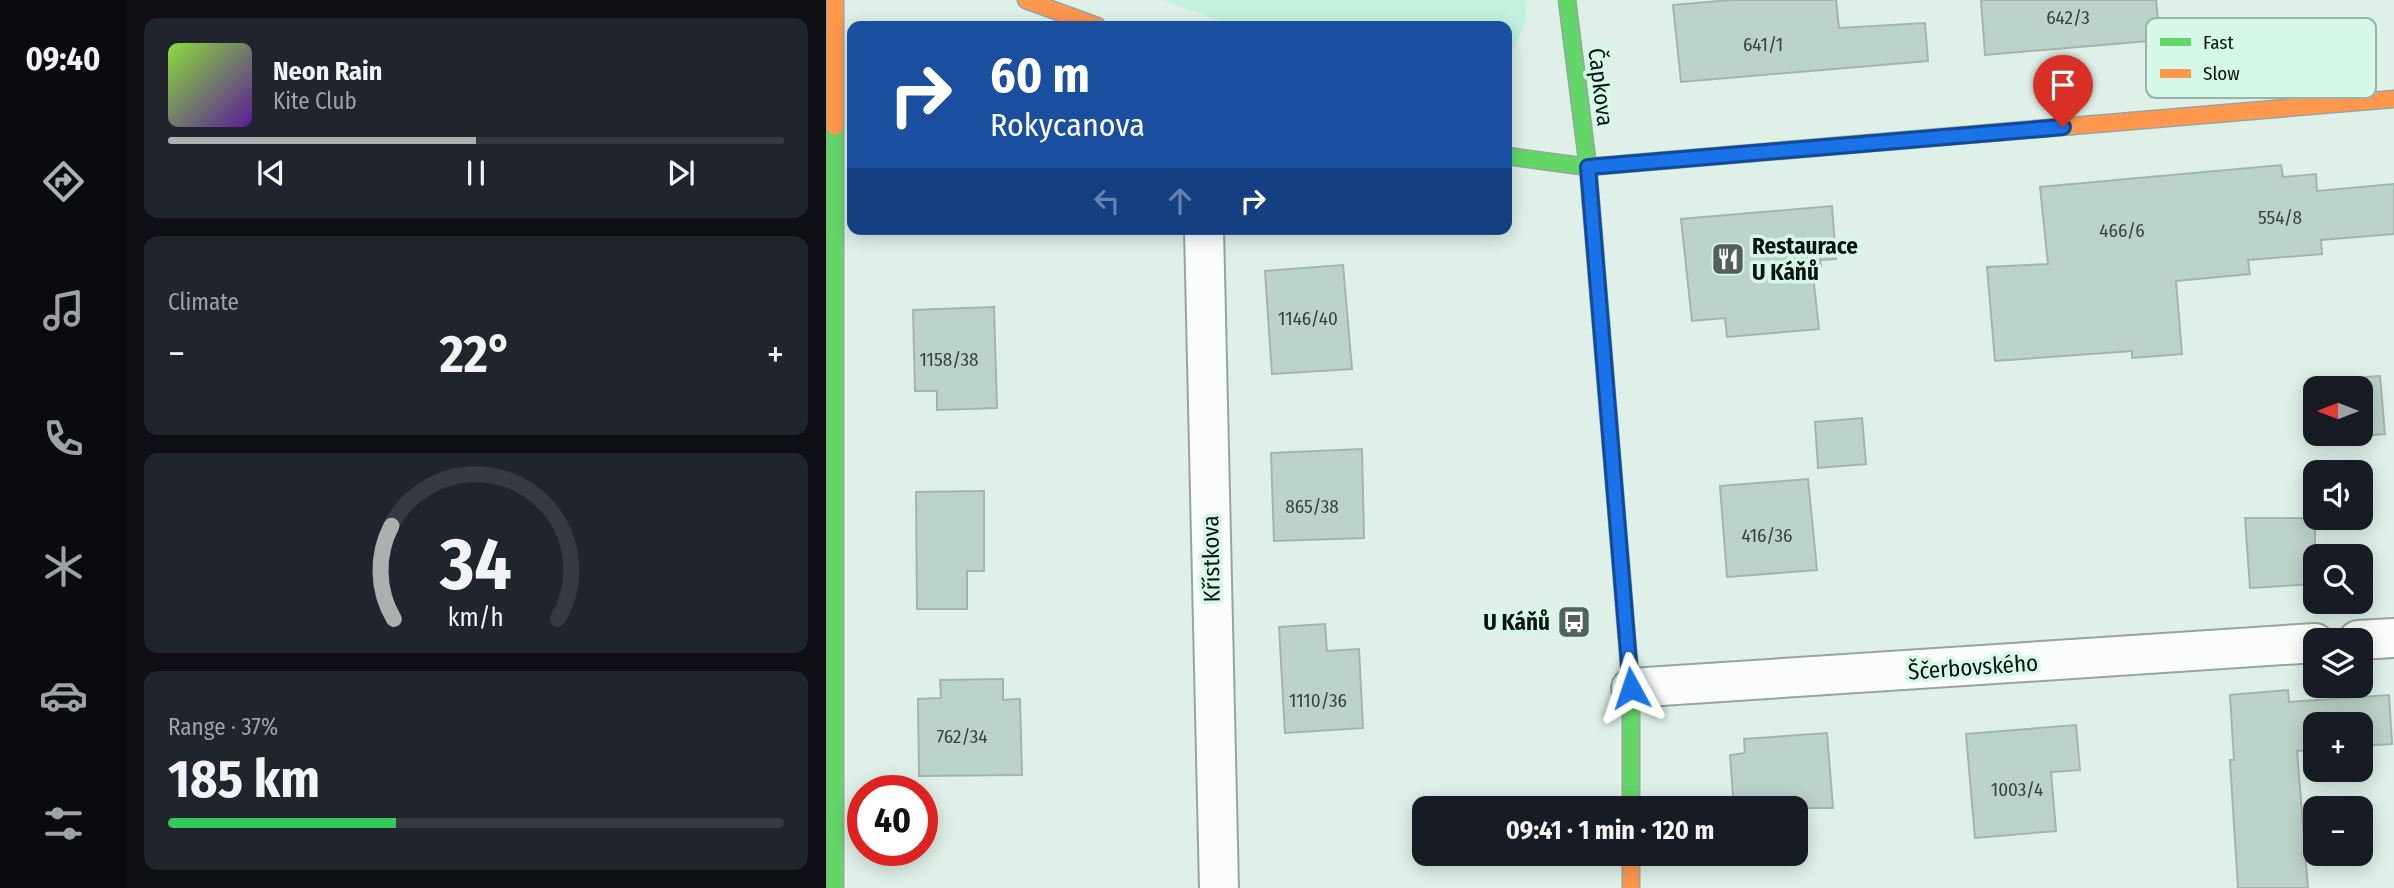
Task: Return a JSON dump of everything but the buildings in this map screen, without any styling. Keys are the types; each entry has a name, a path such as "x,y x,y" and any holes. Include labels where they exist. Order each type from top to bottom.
{"street":[{"path":"835,0 831,330 835,888"},
{"path":"1026,0 1083,21"},
{"name":"Čapkova","path":"1567,0 1588,167 1631,688 1631,796"},
{"path":"1512,157 1588,167 2394,99"},
{"name":"Křístkova","path":"1204,235 1219,888"},
{"path":"2373,639 2394,638"},
{"name":"Ščerbovského","path":"1631,688 2303,644"},
{"path":"1631,866 1631,888"}],"green space":[{"path":"1163,0 1525,0 1527,19 1512,53 1512,21 1221,21"}],"traffic: fast":[{"path":"1567,0 1588,167 1631,688 1631,796"},
{"path":"1512,157 1588,167 2072,126"},
{"path":"835,127 835,888"}],"traffic: slow":[{"path":"835,0 835,127"},
{"path":"1026,0 1083,21"},
{"path":"2072,126 2394,99"},
{"path":"1631,866 1631,888"}],"place":[{"name":"Restaurace U Káňů","path":"1728,259"},
{"name":"U Káňů","path":"1574,622"}],"route":[{"path":"1631,688 1588,167 2063,127"}]}
